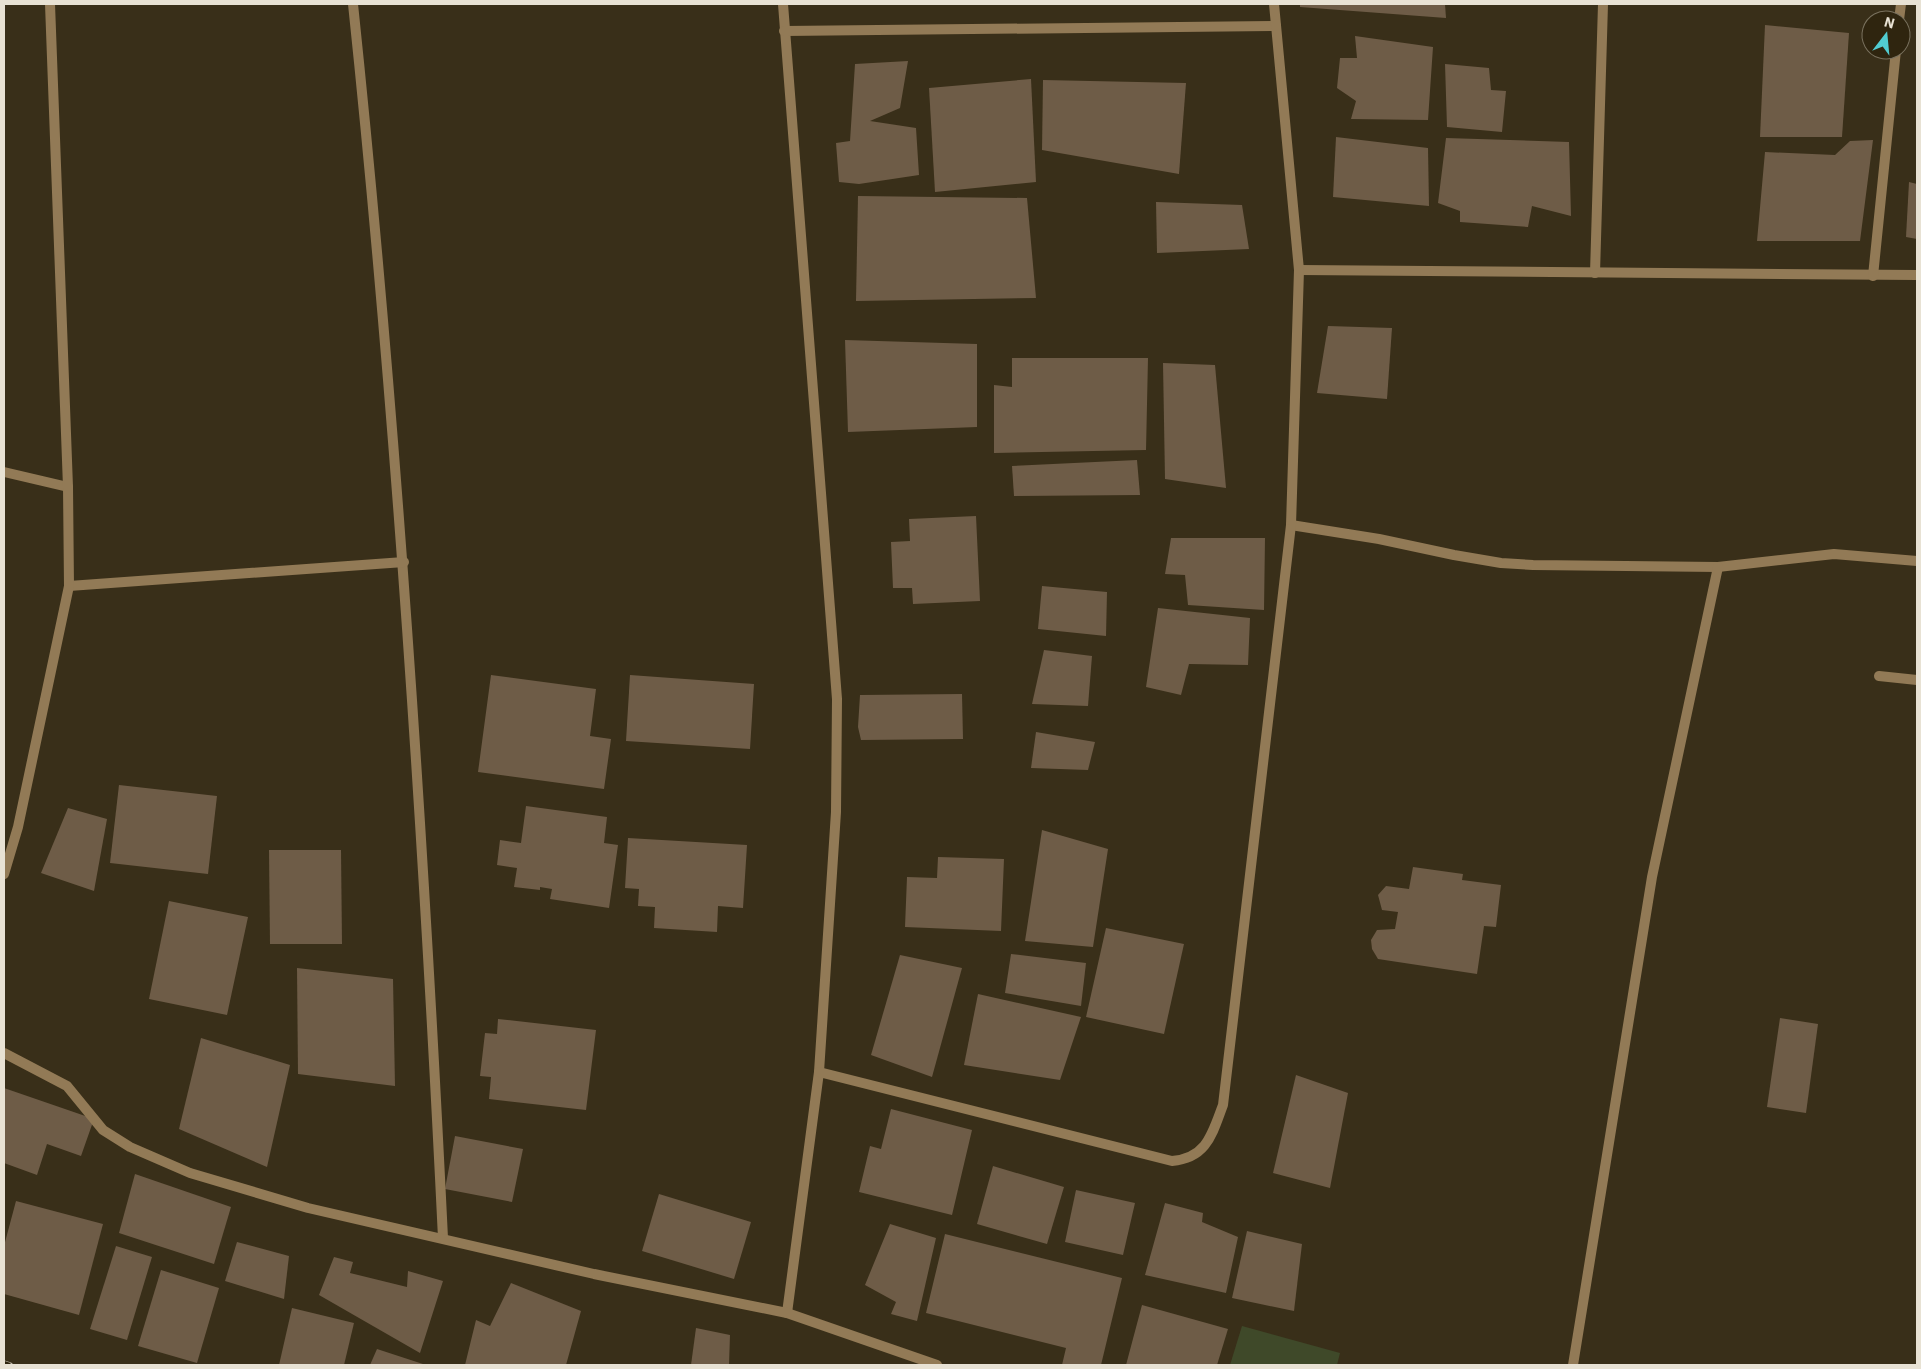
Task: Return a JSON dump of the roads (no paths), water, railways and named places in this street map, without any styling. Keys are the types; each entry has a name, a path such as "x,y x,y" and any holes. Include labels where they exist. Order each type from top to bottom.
{"street":[{"path":"4,874 18,827 69,586 68,488 50,4"},
{"path":"353,4 404,562 443,1238"},
{"path":"783,4 837,698 836,812 819,1072 787,1313"},
{"path":"819,1072 1172,1161 1186,1160 1201,1151 1214,1131 1223,1104 1291,524 1299,270 1274,4"},
{"path":"1595,273 1603,4"},
{"path":"784,32 1276,26"},
{"path":"1872,276 1895,60"},
{"path":"1299,270 1917,275"},
{"path":"4,472 68,488"},
{"path":"1291,524 1501,563 1603,567 1718,567 1834,554 1917,561"},
{"path":"69,586 404,562"},
{"path":"1573,1365 1652,877 1718,567"},
{"path":"1879,676 1917,680"},
{"path":"4,1053 67,1086 104,1130 130,1147 190,1172 308,1208 594,1274 787,1313 938,1365"}],"railway":[{"path":"4,1363 10,1365"}]}
